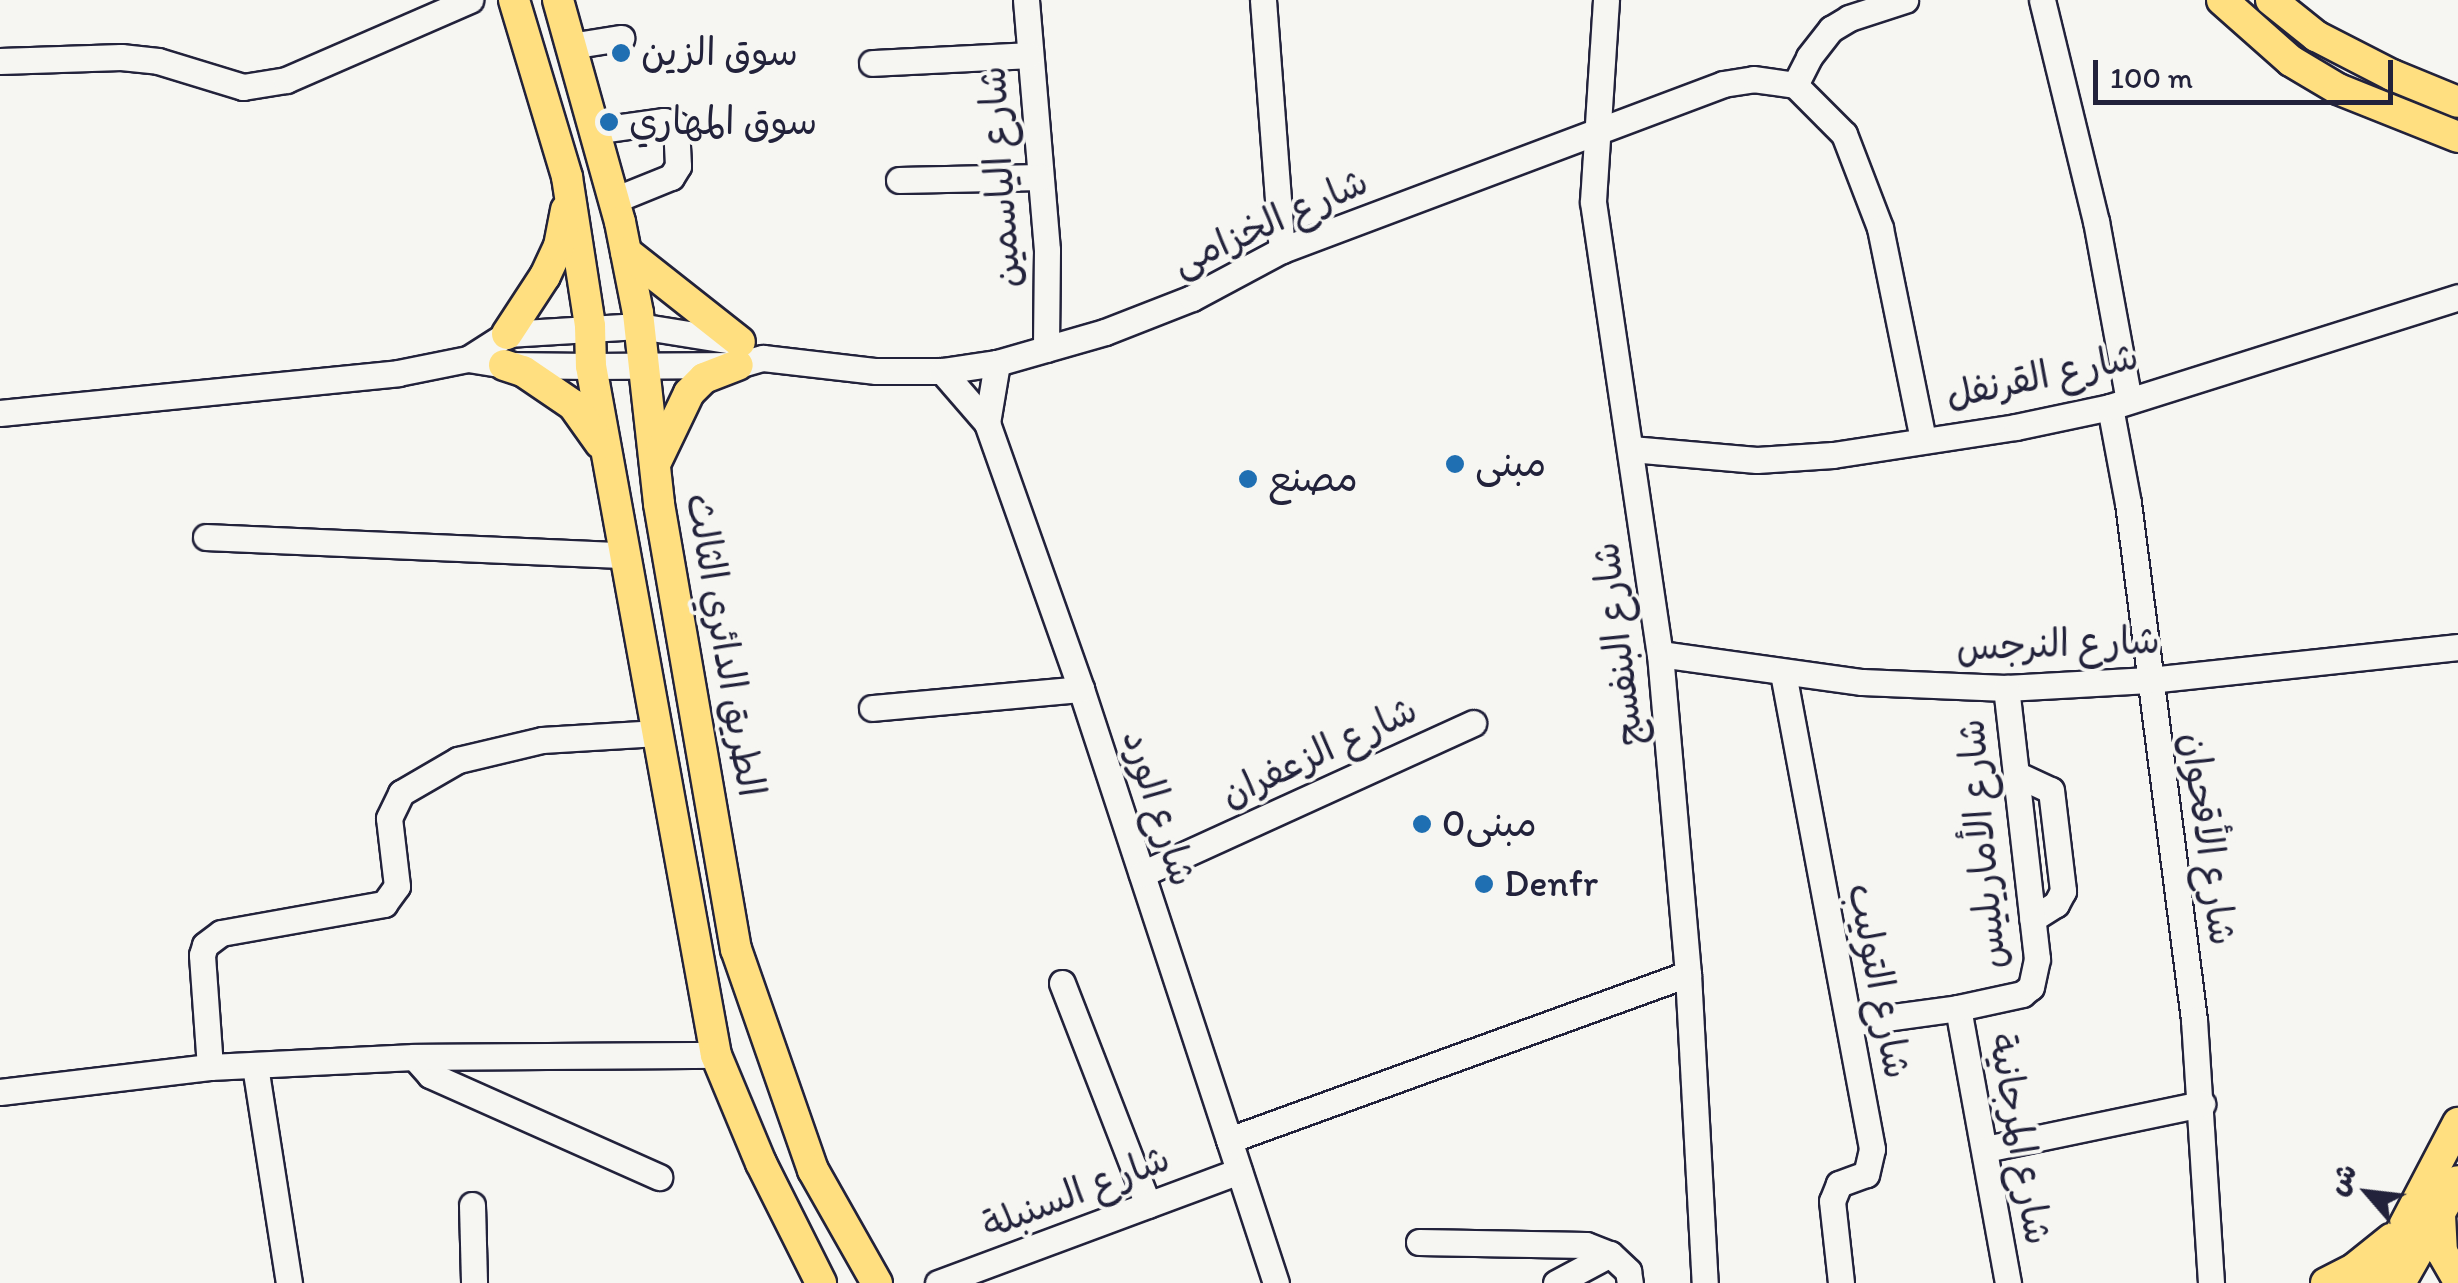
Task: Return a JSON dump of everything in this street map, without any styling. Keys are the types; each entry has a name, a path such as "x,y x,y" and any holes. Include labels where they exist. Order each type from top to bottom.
{"main road":[{"path":"514,0 568,177 590,326 592,366 716,1055 761,1163 822,1283"},
{"name":"الطريق الدائري الثالث","path":"558,0 614,200 640,326 655,464 736,949 813,1170 877,1283"},
{"path":"2222,0 2291,61 2322,80 2458,137"},
{"path":"2271,0 2316,36 2392,76 2458,102"},
{"path":"507,334 530,302 559,246 568,177"},
{"path":"626,252 747,355 704,378 688,393 655,464"},
{"path":"504,365 523,371 573,406 592,426 609,463"},
{"path":"2388,1282 2404,1226 2458,1123"},
{"path":"2388,1282 2440,1216 2458,1181"},
{"path":"2440,1216 2442,1252 2458,1280"},
{"path":"2328,1283 2372,1256 2404,1226"}],"street":[{"path":"0,61 121,57 158,60 243,87 286,80 470,0"},
{"name":"شارع الياسمين","path":"1026,0 1046,250 1046,349"},
{"path":"1263,0 1282,250"},
{"name":"شارع البنفسج","path":"1606,0 1604,70 1594,134 1593,202 1660,654 1688,974 1705,1283"},
{"path":"1906,0 1849,18 1831,29 1809,57 1795,85 1826,112 1856,159 1880,228 1924,439"},
{"name":"شارع الأقحوان","path":"2042,0 2096,221 2202,1104 2211,1283"},
{"path":"570,46 621,38"},
{"path":"872,63 1029,55"},
{"name":"شارع الخزامى","path":"747,355 860,370 942,371 997,364 1192,298 1282,250 1723,84 1753,80 1795,85"},
{"path":"593,131 664,121 676,125 678,166 671,177 614,200"},
{"path":"899,180 1040,177"},
{"name":"شارع القرنفل","path":"1631,449 1756,460 1833,455 1924,439 2119,403 2458,297"},
{"path":"468,359 507,334 590,326 640,326 747,355"},
{"path":"0,413 300,386 468,359 504,365 592,366 747,355"},
{"path":"987,423 997,364"},
{"name":"شارع الورد","path":"942,371 987,423 1081,689 1276,1283"},
{"path":"206,537 626,555"},
{"name":"شارع النرجس","path":"1660,654 1783,673 2006,688 2149,680 2458,647"},
{"name":"شارع التوليب","path":"1783,673 1872,1159 1866,1174 1840,1184 1832,1201 1841,1283"},
{"name":"شارع الأماريليس","path":"1849,1023 1958,1008 2022,994 2030,987 2037,958 2006,688"},
{"path":"872,708 1081,689"},
{"name":"شارع الزعفران","path":"1142,874 1473,723"},
{"path":"210,1068 202,954 206,945 221,933 384,904 397,886 389,818 401,793 458,760 542,740 658,733"},
{"path":"1228,1140 1688,974"},
{"path":"1062,983 1148,1205"},
{"name":"شارع المرجانية","path":"1958,1008 2008,1283"},
{"path":"0,1092 210,1068 414,1057 716,1055"},
{"path":"414,1057 430,1075 660,1176"},
{"path":"255,1066 289,1283"},
{"path":"1986,1149 2202,1104"},
{"name":"شارع السنبلة","path":"938,1283 1239,1170"},
{"path":"472,1205 474,1283"},
{"path":"1419,1242 1586,1246 1610,1254 1628,1271 1630,1283"},
{"path":"1556,1283 1610,1254"},
{"path":"2328,1283 2408,1283"}],"place":[{"name":"سوق الزين","path":"621,53"},
{"name":"سوق المهاري","path":"609,122"},
{"name":"مبنى","path":"1455,464"},
{"name":"مصنع","path":"1248,479"},
{"name":"مبنى0","path":"1422,824"},
{"name":"Denfr","path":"1484,884"}]}
